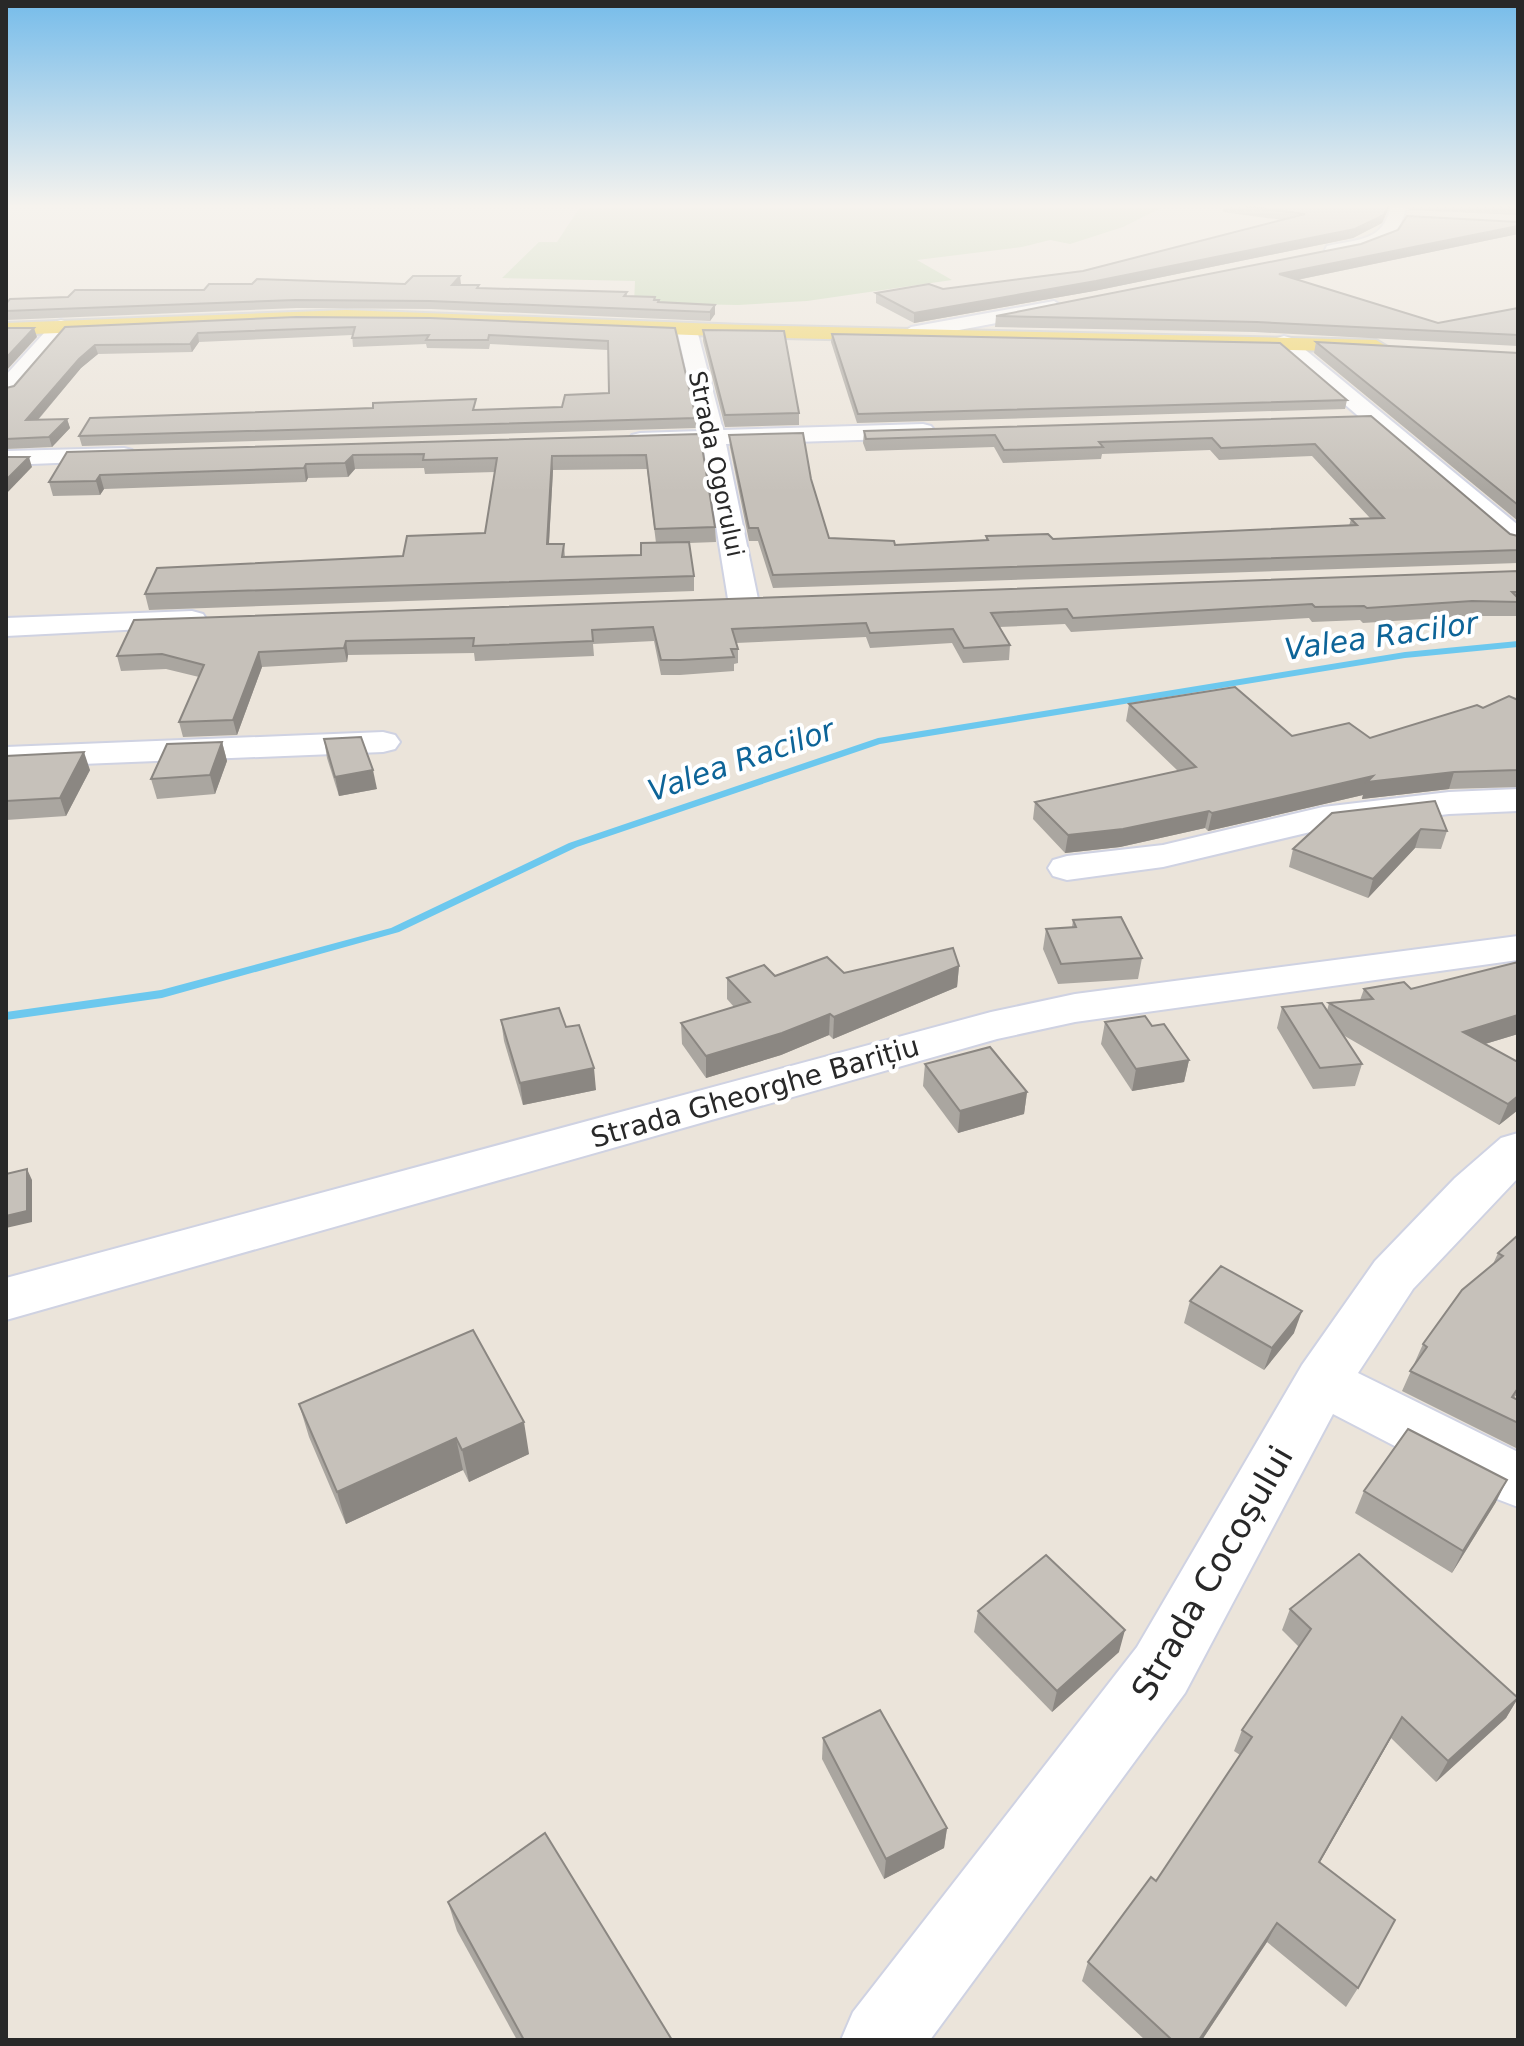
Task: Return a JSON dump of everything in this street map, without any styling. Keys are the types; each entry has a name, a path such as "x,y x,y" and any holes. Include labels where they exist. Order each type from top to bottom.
{"main road":[{"path":"6,329 346,316 493,319 687,330 1284,342 1398,348"}],"street":[{"path":"911,333 1068,305"},
{"path":"6,388 61,326"},
{"name":"Strada Ogorului","path":"687,330 713,437 743,599"},
{"path":"1284,342 1518,539"},
{"path":"1341,419 1373,418"},
{"path":"618,440 949,430"},
{"path":"6,458 144,454"},
{"path":"713,600 775,598"},
{"path":"6,627 222,619"},
{"path":"6,757 383,742"},
{"path":"1067,868 1163,856 1323,818 1449,803 1518,800"},
{"name":"Strada Gheorghe Barițiu","path":"6,1299 142,1264 991,1026 1075,1008 1518,948"},
{"name":"Strada Cocoșului","path":"881,2040 1161,1670 1322,1381 1394,1275 1473,1191 1518,1150"},
{"path":"1322,1381 1518,1481"}],"green space":[{"path":"634,300 811,300 738,305 634,303"}],"building":[{"path":"9,300 282,300 6,311"},
{"path":"360,300 659,300 715,305 710,312"},
{"path":"890,300 985,300 914,313"},
{"path":"1075,300 1365,300 1438,323 1518,308 1518,335 1257,322 996,316"},
{"path":"296,317 430,318 675,328 696,418 79,436 90,418 373,408 373,403 476,399 473,410 562,407 565,395 609,393 608,341 489,335 488,340 426,340 429,335 352,338 355,327 198,333 190,344 95,345 26,420 67,419 49,437 6,439 6,388 14,386 65,327"},
{"path":"6,328 34,328 6,358"},
{"path":"703,330 784,331 799,413 725,415"},
{"path":"832,334 1280,343 1347,400 858,414"},
{"path":"1316,342 1518,353 1518,505"},
{"path":"1371,416 1510,534 1518,536 1518,550 773,575 758,528 749,528 729,435 803,433 811,479 829,538 894,541 895,545 988,540 986,536 1048,534 1053,539 1357,525 1351,519 1384,518 1315,444 1221,448 1212,438 1099,442 1103,447 1004,450 995,435 866,439 864,431"},
{"path":"700,434 715,527 655,529 646,455 552,456 547,544 564,544 562,557 641,555 641,543 689,542 694,576 145,594 157,568 403,556 407,536 485,533 497,458 423,460 424,454 353,455 345,463 306,464 304,468 100,475 96,481 49,482 67,452"},
{"path":"6,457 29,457 6,480"},
{"path":"1518,571 1518,592 1512,592 1518,602 1472,601 1367,608 1315,607 1312,604 1073,618 1067,609 991,613 1010,645 964,648 953,629 870,633 866,623 732,629 738,649 731,649 734,657 680,660 661,660 653,627 592,630 593,641 473,646 474,638 346,641 344,648 259,652 233,720 179,722 204,665 162,654 117,656 134,620"},
{"path":"1235,687 1292,736 1349,723 1370,738 1477,705 1483,708 1509,696 1518,700 1518,770 1454,772 1367,782 1373,776 1212,813 1209,811 1123,829 1068,835 1035,802 1196,767 1129,704"},
{"path":"361,737 373,770 335,777 324,739"},
{"path":"222,742 210,775 151,779 167,744"},
{"path":"84,752 60,798 6,801 6,756"},
{"path":"1435,801 1447,831 1421,829 1373,879 1293,849 1332,813"},
{"path":"1121,917 1142,958 1061,964 1046,929 1076,927 1073,920"},
{"path":"953,948 959,966 834,1017 830,1014 782,1033 706,1056 681,1023 750,1002 727,978 764,965 775,976 827,957 844,973"},
{"path":"1518,962 1518,1015 1463,1032 1518,1062 1518,1096 1508,1104 1329,1003 1373,999 1364,989 1404,982 1411,989"},
{"path":"1322,1003 1362,1064 1320,1068 1282,1007"},
{"path":"559,1008 566,1027 579,1025 594,1068 520,1083 501,1020"},
{"path":"1145,1016 1152,1026 1164,1024 1189,1060 1136,1069 1105,1022"},
{"path":"990,1047 1027,1092 960,1111 925,1064"},
{"path":"27,1169 27,1211 6,1216 6,1174"},
{"path":"1518,1235 1518,1388 1512,1397 1518,1400 1518,1423 1410,1371 1427,1347 1423,1344 1462,1290 1503,1256 1498,1253"},
{"path":"1221,1266 1302,1311 1272,1348 1190,1301"},
{"path":"473,1330 524,1422 462,1450 456,1438 337,1492 299,1404"},
{"path":"1408,1429 1507,1480 1463,1551 1364,1491"},
{"path":"1359,1554 1518,1698 1448,1761 1402,1717 1319,1862 1395,1920 1358,1988 1277,1923 1199,2040 1172,2040 1088,1962 1151,1877 1156,1881 1252,1737 1242,1730 1311,1629 1290,1609"},
{"path":"1046,1555 1125,1630 1057,1691 978,1611"},
{"path":"880,1710 947,1828 886,1859 823,1738"},
{"path":"545,1833 672,2040 524,2040 448,1902"}],"waterway":[{"name":"Valea Racilor","path":"6,1016 162,994 395,930 573,845 878,741 1405,655 1518,644"}]}
